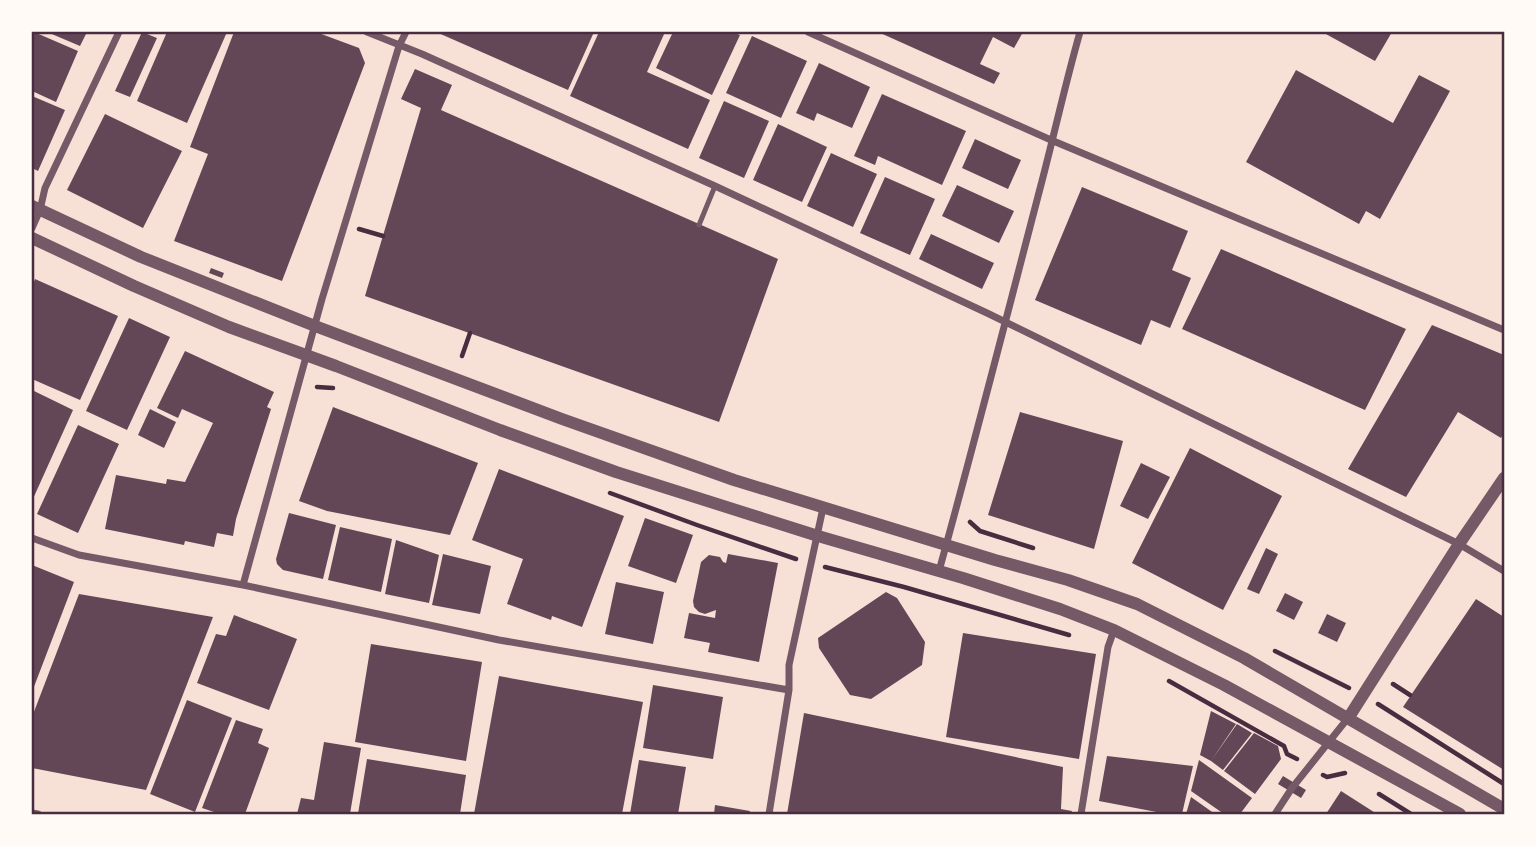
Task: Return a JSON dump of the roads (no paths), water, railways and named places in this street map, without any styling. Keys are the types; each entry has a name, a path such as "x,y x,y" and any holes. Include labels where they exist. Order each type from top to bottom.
{"street":[{"path":"32,228 36,208 119,32"},
{"path":"367,32 434,59 1005,322 1459,544 1504,571"},
{"path":"243,584 315,326 405,32"},
{"path":"808,32 1051,140 1504,330"},
{"path":"939,571 1080,32"},
{"path":"36,208 141,257 562,419 734,480 1068,580 1137,604 1244,658 1504,809"},
{"path":"32,238 157,297 229,327 500,430 616,472 1060,609 1114,630 1224,685 1460,814"},
{"path":"1275,814 1364,695 1504,478"},
{"path":"769,814 789,691 789,665 823,508"},
{"path":"32,538 79,555 243,584 499,640 789,691"},
{"path":"1081,814 1108,647 1114,630"},
{"path":"32,813 38,814"}],"lane":[{"path":"699,225 715,187"}]}
